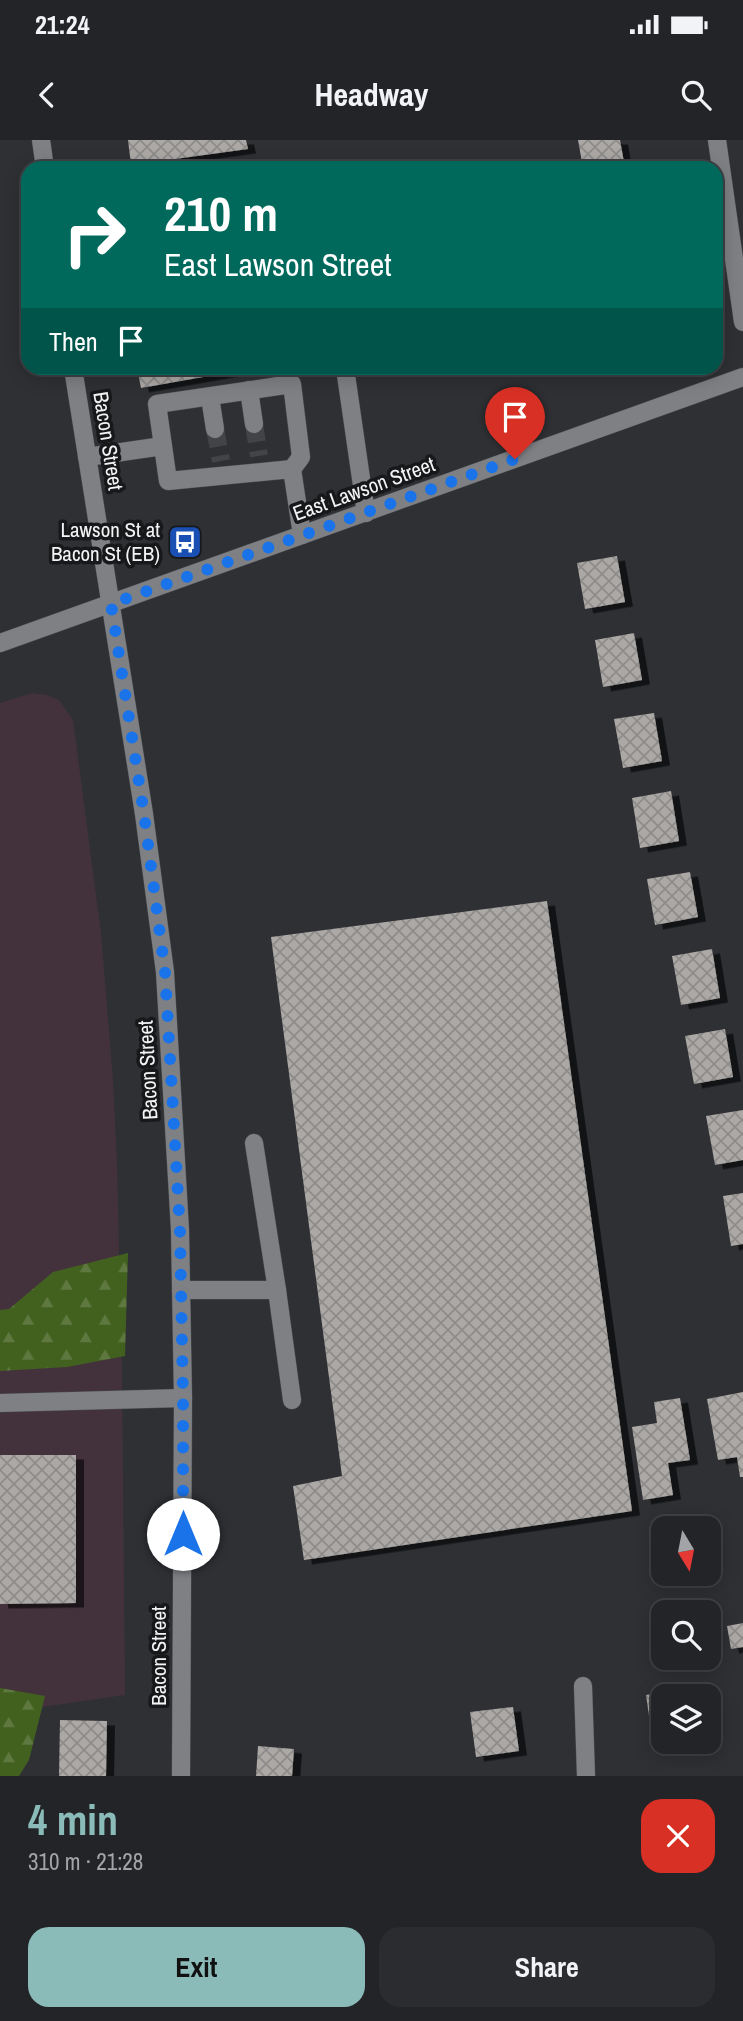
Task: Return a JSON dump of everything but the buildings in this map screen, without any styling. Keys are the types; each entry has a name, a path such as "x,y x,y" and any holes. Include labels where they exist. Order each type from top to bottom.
{"street":[{"path":"41,140 44,161"},
{"path":"716,140 719,161"},
{"path":"723,187 743,322"},
{"name":"Bacon Street","path":"75,375 146,826 165,972 180,1230 183,1398 181,1776"},
{"path":"346,375 366,513"},
{"name":"East Lawson Street","path":"0,643 743,377"},
{"path":"292,469 260,464 222,468 168,481 157,404 292,384 301,457 292,469 302,536"},
{"path":"249,390 254,424"},
{"path":"210,397 215,429"},
{"path":"87,457 163,446"},
{"path":"254,1143 292,1400"},
{"path":"181,1290 277,1290"},
{"path":"0,1403 183,1398"},
{"path":"583,1686 586,1776"}],"shaded area":[{"path":"32,693 59,700 73,720 101,933 117,1163 125,1695 0,1713 0,703"}],"green space":[{"path":"128,1253 125,1356 67,1367 0,1371 0,1310 9,1309 53,1272"},
{"path":"0,1688 45,1696 29,1760 19,1776 0,1776"}],"tunnel":[{"path":"254,424 259,456"},
{"path":"215,429 221,461"}],"place":[{"name":"Lawson St at Bacon St (EB)","path":"185,542"}],"route":[{"path":"183,1534 180,1230 165,972 144,814 111,604 515,459"}]}
